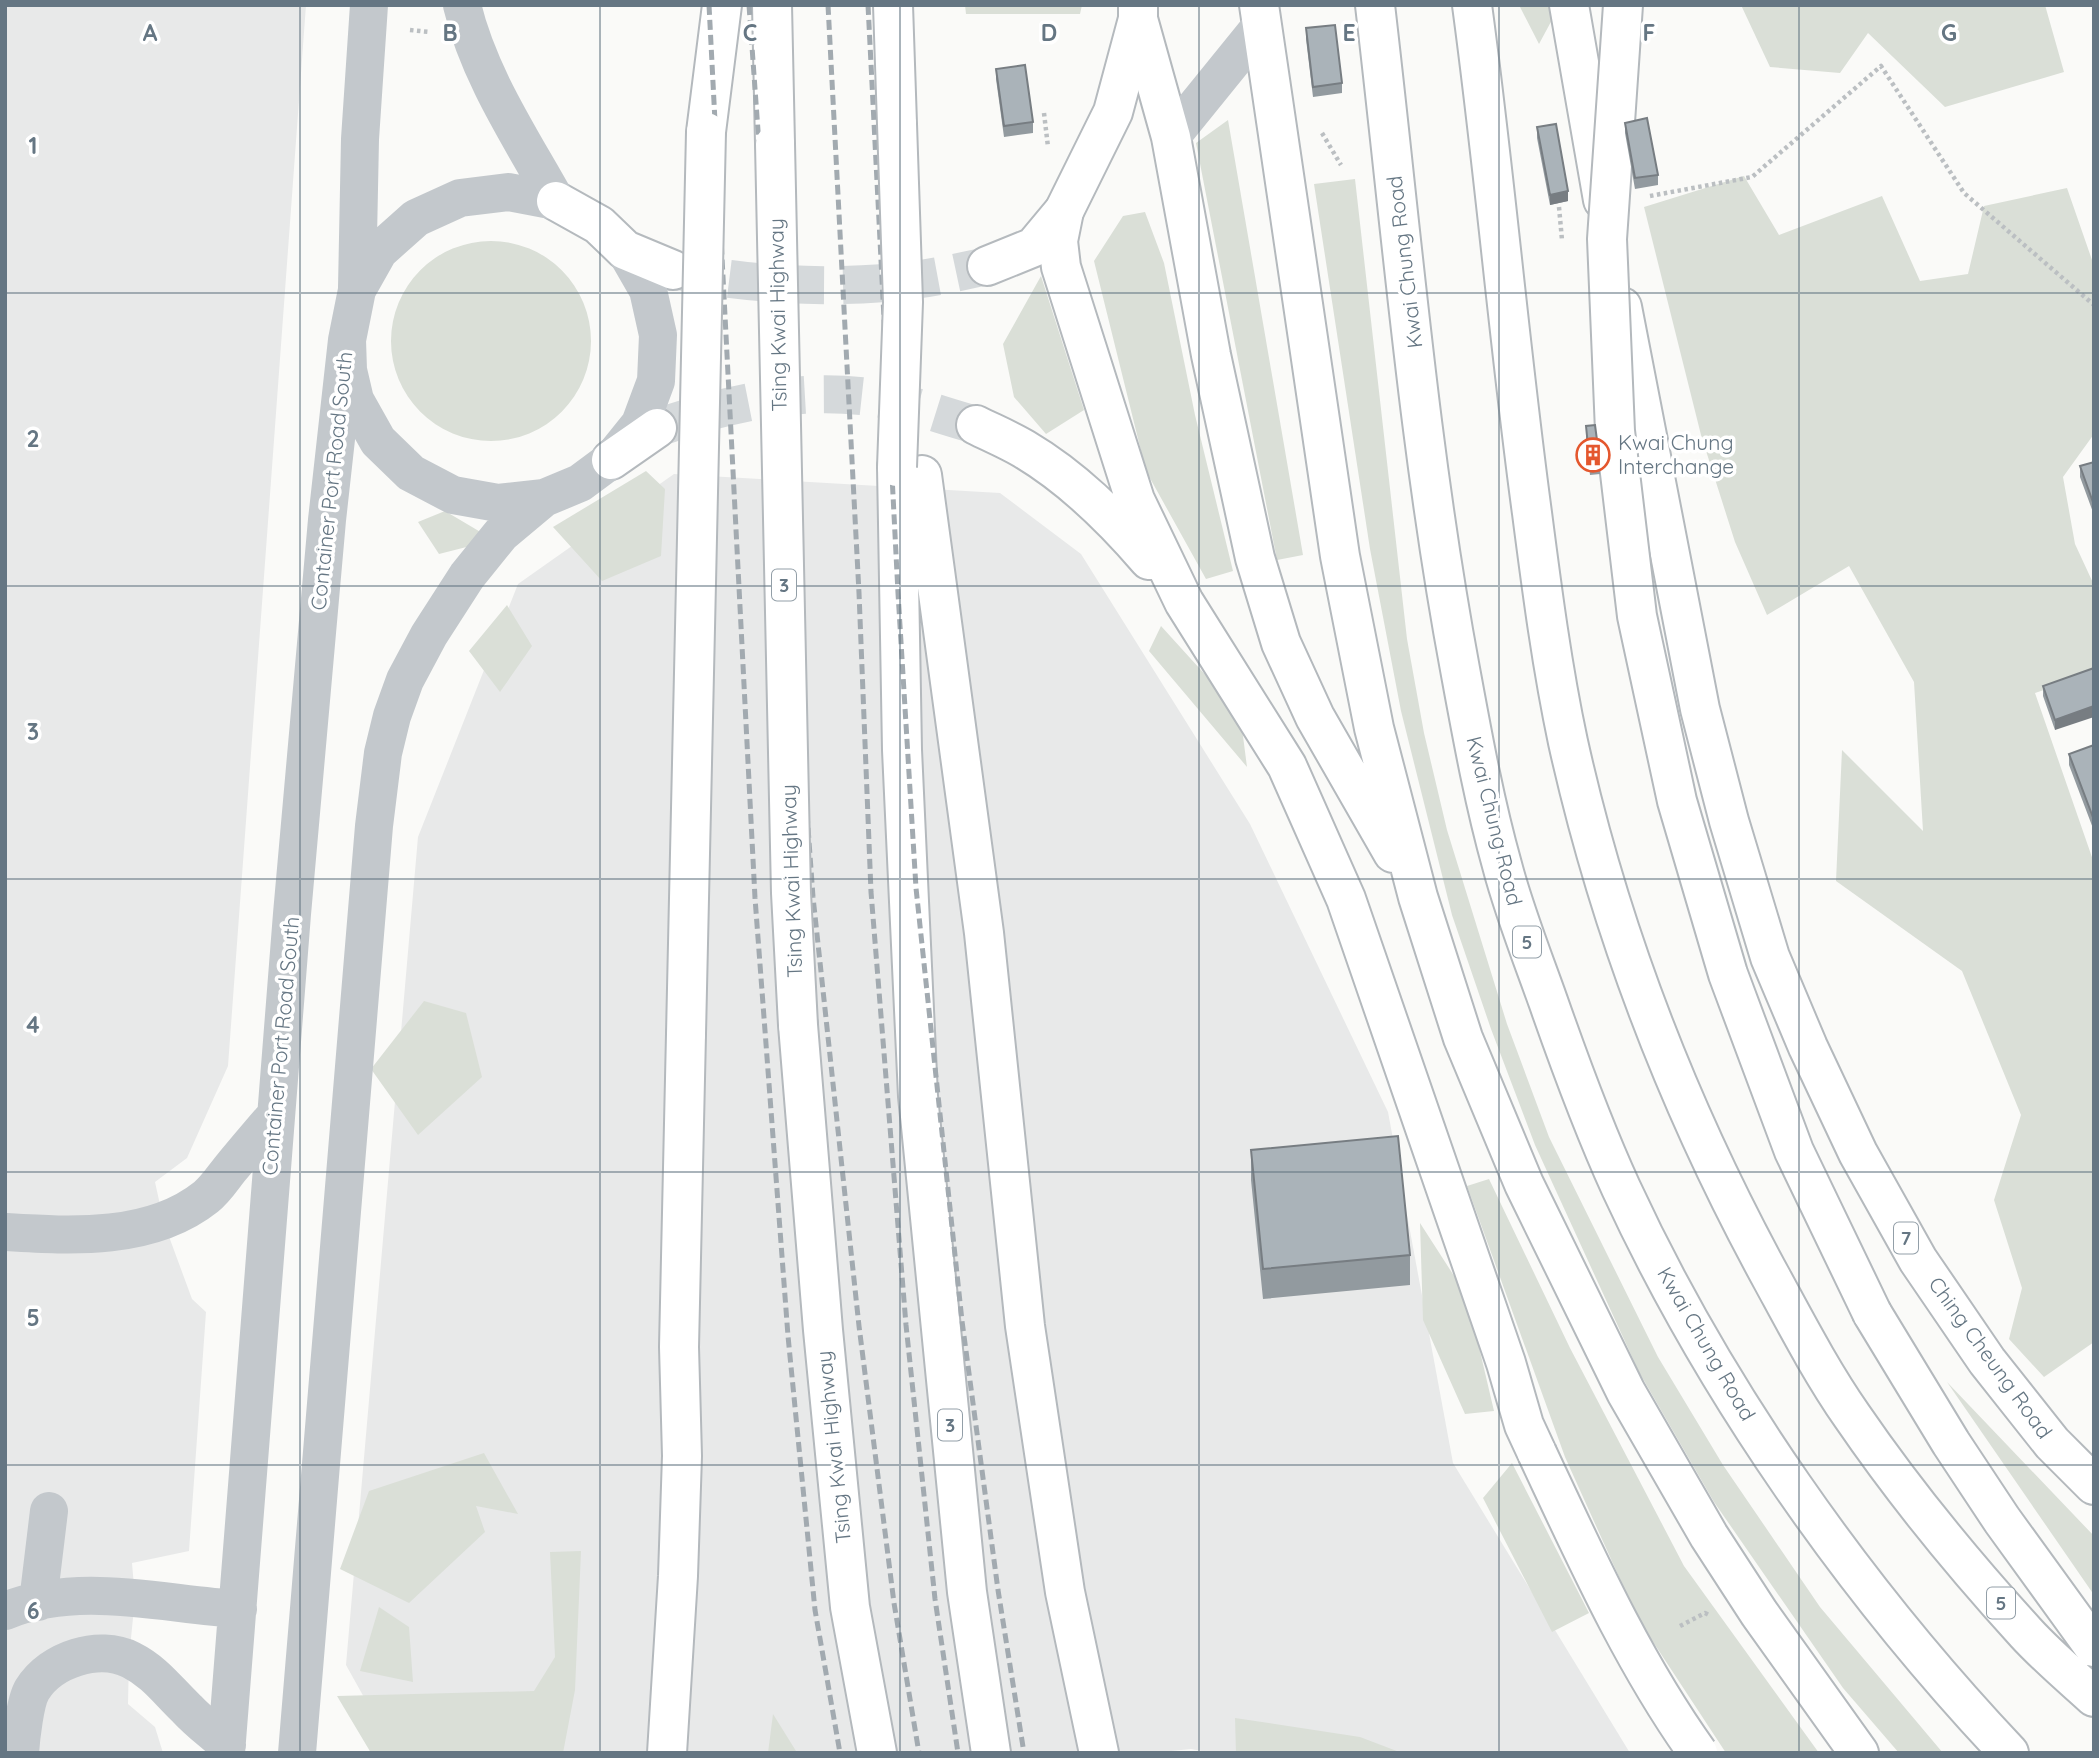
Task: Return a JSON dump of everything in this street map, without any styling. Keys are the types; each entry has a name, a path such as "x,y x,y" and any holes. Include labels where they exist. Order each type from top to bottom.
{"main road":[{"path":"667,1753 682,1456 679,1347 706,132 722,5"},
{"name":"Tsing Kwai Highway","path":"772,5 791,893 798,1025 824,1344 850,1607 877,1753"},
{"name":"3","path":"893,5 903,302 897,454 902,750 918,1096 967,1592 991,1753"},
{"name":"Kwai Chung Road","path":"1375,5 1429,474 1466,702 1502,866 1574,1074 1621,1187 1674,1292 1705,1348 1771,1453 1914,1647 2009,1753"},
{"name":"5","path":"1472,5 1507,321 1545,616 1568,742 1596,852 1658,1042 1748,1235 1849,1413 1915,1502 1988,1589 2029,1636 2094,1697"},
{"name":"Ching Cheung Road","path":"1569,5 1638,394 1700,709 1729,821 1770,957 1808,1047 1858,1153 1918,1260 1987,1361 2052,1443 2094,1485"},
{"path":"1623,5 1607,239 1615,431 1637,616 1677,801 1728,974 1794,1151 1872,1313 1951,1443 2002,1520 2094,1647"},
{"path":"1138,12 1171,137 1211,355 1252,545 1281,643 1315,717 1418,897"},
{"path":"988,266 1034,247 1064,211 1113,112 1138,12"},
{"path":"1260,15 1340,556 1374,728 1418,897 1463,1038 1524,1184 1626,1392 1709,1536 1759,1613 1859,1753"},
{"path":"556,201 599,225 625,250 673,270"},
{"path":"1064,211 1058,241 1061,267 1135,500 1184,602 1287,766 1346,899 1506,1363 1524,1425 1603,1593 1650,1677 1698,1753"},
{"path":"903,302 923,489 984,933 1025,1326 1065,1591 1099,1753"},
{"path":"976,425 1024,449 1070,481 1117,523 1184,602"},
{"path":"611,460 657,428"}],"street":[{"path":"369,5 360,139 357,290 347,340 348,370 355,400 378,440 411,473 453,495 498,503 544,498 580,483 611,460 640,424 656,381 659,335 648,290 625,250"},
{"path":"462,5 470,37 488,80 556,201"},
{"path":"1171,137 1260,15"},
{"path":"357,290 379,251 416,218 460,198 508,192 556,201"},
{"name":"Container Port Road South","path":"227,1749 275,1116 327,520 347,340"},
{"path":"302,1749 374,826 383,753 405,680 429,635 467,576 501,534 544,498"},
{"path":"5,1232 57,1235 129,1230 164,1223 216,1188 275,1116"},
{"path":"49,1511 22,1606 76,1594 237,1609"},
{"path":"20,1753 32,1690 58,1664 96,1653 129,1658 150,1672 163,1682 227,1749"}],"path":[{"path":"408,30 435,33"},
{"path":"1649,196 1752,177 1881,66 1964,193 2094,305"},
{"path":"1044,113 1049,155"},
{"path":"1559,203 1562,244"},
{"path":"1680,1626 1705,1614 1714,1616"}],"shaded area":[{"path":"5,5 306,5 228,1066 187,1158 155,1182 164,1223 192,1299 206,1312 189,1551 132,1563 135,1598 128,1704 155,1727 163,1753 5,1753"},
{"path":"965,5 1082,5 1080,14 966,14"},
{"path":"1519,5 1560,5 1539,44"},
{"path":"1741,5 2045,5 2064,72 1945,107 1868,33 1840,73 1770,67"},
{"path":"1228,120 1303,555 1277,560 1196,143"},
{"path":"1744,176 1779,235 1882,196 1920,281 1968,274 1984,206 2067,188 2094,260 2094,434 2063,477 2075,544 2094,585 2094,673 2035,693 2094,863 2094,1342 2044,1377 2009,1339 2022,1288 1994,1200 2021,1115 1962,971 1836,881 1842,750 1923,831 1914,682 1849,566 1767,615 1735,542 1701,435 1644,207"},
{"path":"1355,179 1407,639 1424,733 1447,830 1507,1024 1549,1137 1658,1357 1723,1465 1820,1607 1943,1753 1899,1753 1843,1688 1714,1502 1639,1372 1535,1145 1491,1029 1452,915 1401,711 1370,549 1314,184"},
{"path":"1145,212 1164,263 1195,415 1233,571 1206,579 1146,471 1094,261 1123,216"},
{"path":"491,241 529,249 562,270 583,303 591,341 583,379 562,412 529,433 491,441 453,433 420,412 399,379 391,341 399,303 420,270 453,249"},
{"path":"1041,276 1084,410 1046,434 1014,397 1003,344"},
{"path":"646,471 665,489 661,556 602,581 553,527"},
{"path":"674,474 1000,493 1081,554 1250,824 1388,1112 1453,1463 1630,1753 1212,1753 1191,1749 1152,1753 395,1753 346,1665 418,837 518,584"},
{"path":"445,511 494,540 439,554 418,522"},
{"path":"507,605 532,646 500,692 469,651"},
{"path":"1161,626 1240,713 1247,767 1149,651"},
{"path":"424,1001 466,1013 482,1077 418,1135 371,1069"},
{"path":"1489,1179 1570,1348 1684,1566 1819,1753 1726,1753 1638,1619 1565,1457 1467,1186"},
{"path":"1420,1223 1467,1296 1494,1411 1465,1414 1423,1320"},
{"path":"1947,1382 2094,1536 2094,1595"},
{"path":"484,1453 518,1514 476,1506 485,1532 409,1603 340,1569 369,1491"},
{"path":"1512,1463 1589,1613 1552,1632 1483,1498"},
{"path":"581,1551 575,1690 563,1753 371,1753 337,1696 534,1691 555,1657 550,1552"},
{"path":"379,1607 409,1627 413,1682 360,1671"},
{"path":"773,1714 796,1751 797,1753 768,1753"},
{"path":"1235,1718 1360,1737 1402,1753 1236,1753"}],"building":[{"path":"1335,25 1342,83 1313,87 1306,28"},
{"path":"1025,65 1033,122 1004,126 996,69"},
{"path":"1647,118 1658,175 1635,178 1625,123"},
{"path":"1556,124 1568,191 1550,195 1537,127"},
{"name":"Kwai Chung Interchange","path":"1595,425 1600,463 1590,465 1586,426"},
{"path":"2094,462 2094,505 2080,466"},
{"path":"2094,668 2094,706 2055,720 2043,686"},
{"path":"2094,745 2094,820 2069,754"},
{"path":"1398,1136 1410,1255 1263,1269 1251,1150"}],"tunnel":[{"path":"673,270 763,282 853,285 914,280 987,266"},
{"path":"657,428 750,402 813,395 877,398 976,425"}],"railway":[{"path":"709,5 755,898 788,1336 815,1610 840,1753"},
{"path":"749,5 813,897 859,1326 894,1603 919,1753"},
{"path":"828,5 859,593 871,892 906,1325 935,1599 958,1753"},
{"path":"868,5 916,888 962,1321 998,1590 1024,1753"}],"place":[{"name":"Kwai Chung Interchange","path":"1593,455"}]}
